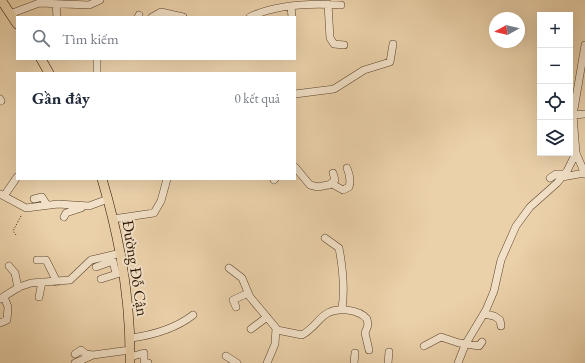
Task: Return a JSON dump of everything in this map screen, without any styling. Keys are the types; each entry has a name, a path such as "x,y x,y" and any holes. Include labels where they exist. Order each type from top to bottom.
{"main road":[{"path":"2,6 16,23"},
{"path":"42,60 48,72"},
{"name":"Đường Đỗ Cận","path":"102,180 114,218 121,253 120,273 131,338 130,356"}],"street":[{"path":"10,14 39,3 89,5 100,0"},
{"path":"56,4 57,16"},
{"path":"252,16 263,11 311,4 341,5"},
{"path":"328,4 330,38 334,44 344,45"},
{"path":"291,7 292,16"},
{"path":"154,16 161,12 179,16"},
{"path":"296,94 334,88 364,70 390,62 393,44"},
{"path":"550,178 556,174 563,176 585,174 576,153 573,115 585,46"},
{"path":"96,60 97,72"},
{"path":"573,115 585,114"},
{"path":"458,363 465,345 484,314 494,291 501,260 516,226 530,207 563,176 576,153"},
{"path":"296,168 310,185 318,187 335,185 343,190 349,187 350,178 347,168"},
{"path":"329,185 335,180 333,173"},
{"path":"16,177 2,195 25,207 58,204 85,207"},
{"path":"114,218 154,213 161,201 167,180"},
{"path":"34,199 42,197 47,205"},
{"path":"64,217 64,214 67,212 108,199"},
{"path":"325,238 339,248 344,270 342,309"},
{"path":"0,323 7,320 8,307 2,298 18,288 32,283 70,280 91,260 121,253"},
{"path":"37,260 46,260 57,282"},
{"path":"96,267 113,262 120,273 101,279"},
{"path":"9,266 15,273 18,288"},
{"path":"229,268 242,278 248,293 277,330 275,347 267,363"},
{"path":"39,297 42,282"},
{"path":"236,307 233,300 248,293"},
{"path":"277,330 302,335 326,313 342,309 357,312 368,319 368,325 365,333 369,350"},
{"path":"484,314 497,317 500,320 501,326"},
{"path":"131,338 163,332 185,321 193,315"},
{"path":"251,329 267,317"},
{"path":"424,346 441,337 465,345 479,346 482,342"},
{"path":"75,354 81,350 90,358"},
{"path":"75,363 90,358 130,356 144,353 144,362 148,363"},
{"path":"354,363 355,353"},
{"path":"226,356 237,363"}],"path":[{"path":"16,235 13,231 25,207"}]}
